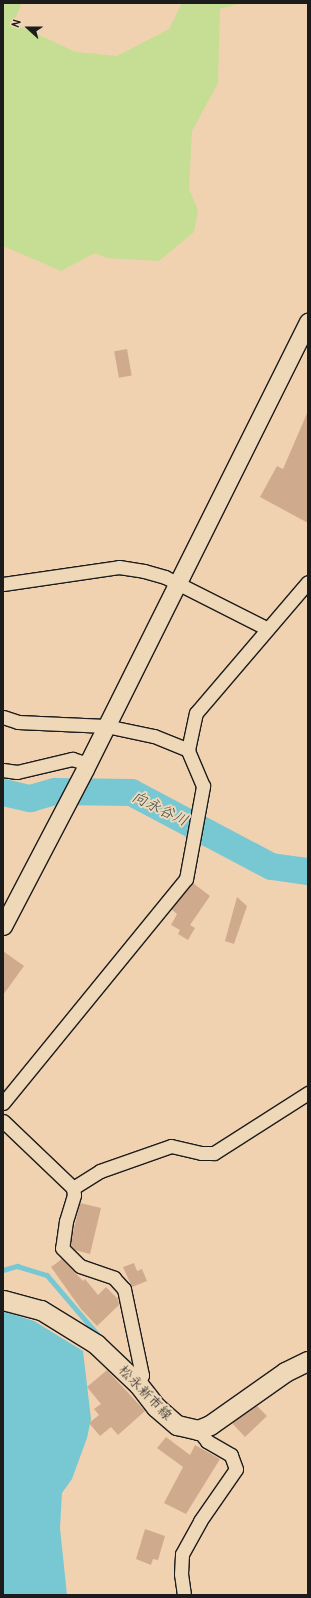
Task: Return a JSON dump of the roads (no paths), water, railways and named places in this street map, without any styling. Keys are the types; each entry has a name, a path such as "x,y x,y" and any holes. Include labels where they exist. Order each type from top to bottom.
{"main road":[{"name":"松永新市線","path":"3,1300 41,1310 96,1344 138,1384 156,1407 177,1425 198,1430"},
{"path":"198,1430 210,1425 299,1370 308,1361"}],"street":[{"path":"3,926 87,766 308,322"},
{"path":"3,584 119,567 144,571 178,584 268,629"},
{"path":"3,1104 186,879 203,786 188,750 196,713 308,582"},
{"path":"3,717 18,722 106,726 154,736 188,750"},
{"path":"3,770 17,772 72,759 87,766"},
{"path":"73,1188 100,1171 171,1146 201,1153 214,1153 308,1093"},
{"path":"3,1121 73,1188 74,1195 66,1221 62,1248 80,1266 114,1278 124,1289 142,1375 138,1384"},
{"path":"184,1595 180,1574 182,1554 200,1521 236,1469 231,1454 207,1441 198,1430"}],"water":[{"path":"3,1311 34,1321 83,1351 91,1419 87,1438 72,1479 62,1493 60,1528 67,1595 3,1595"}],"waterway":[{"name":"向永谷川","path":"3,792 30,798 55,791 131,792 271,866 308,871"},
{"path":"3,1270 17,1266 47,1275 100,1337"}]}
